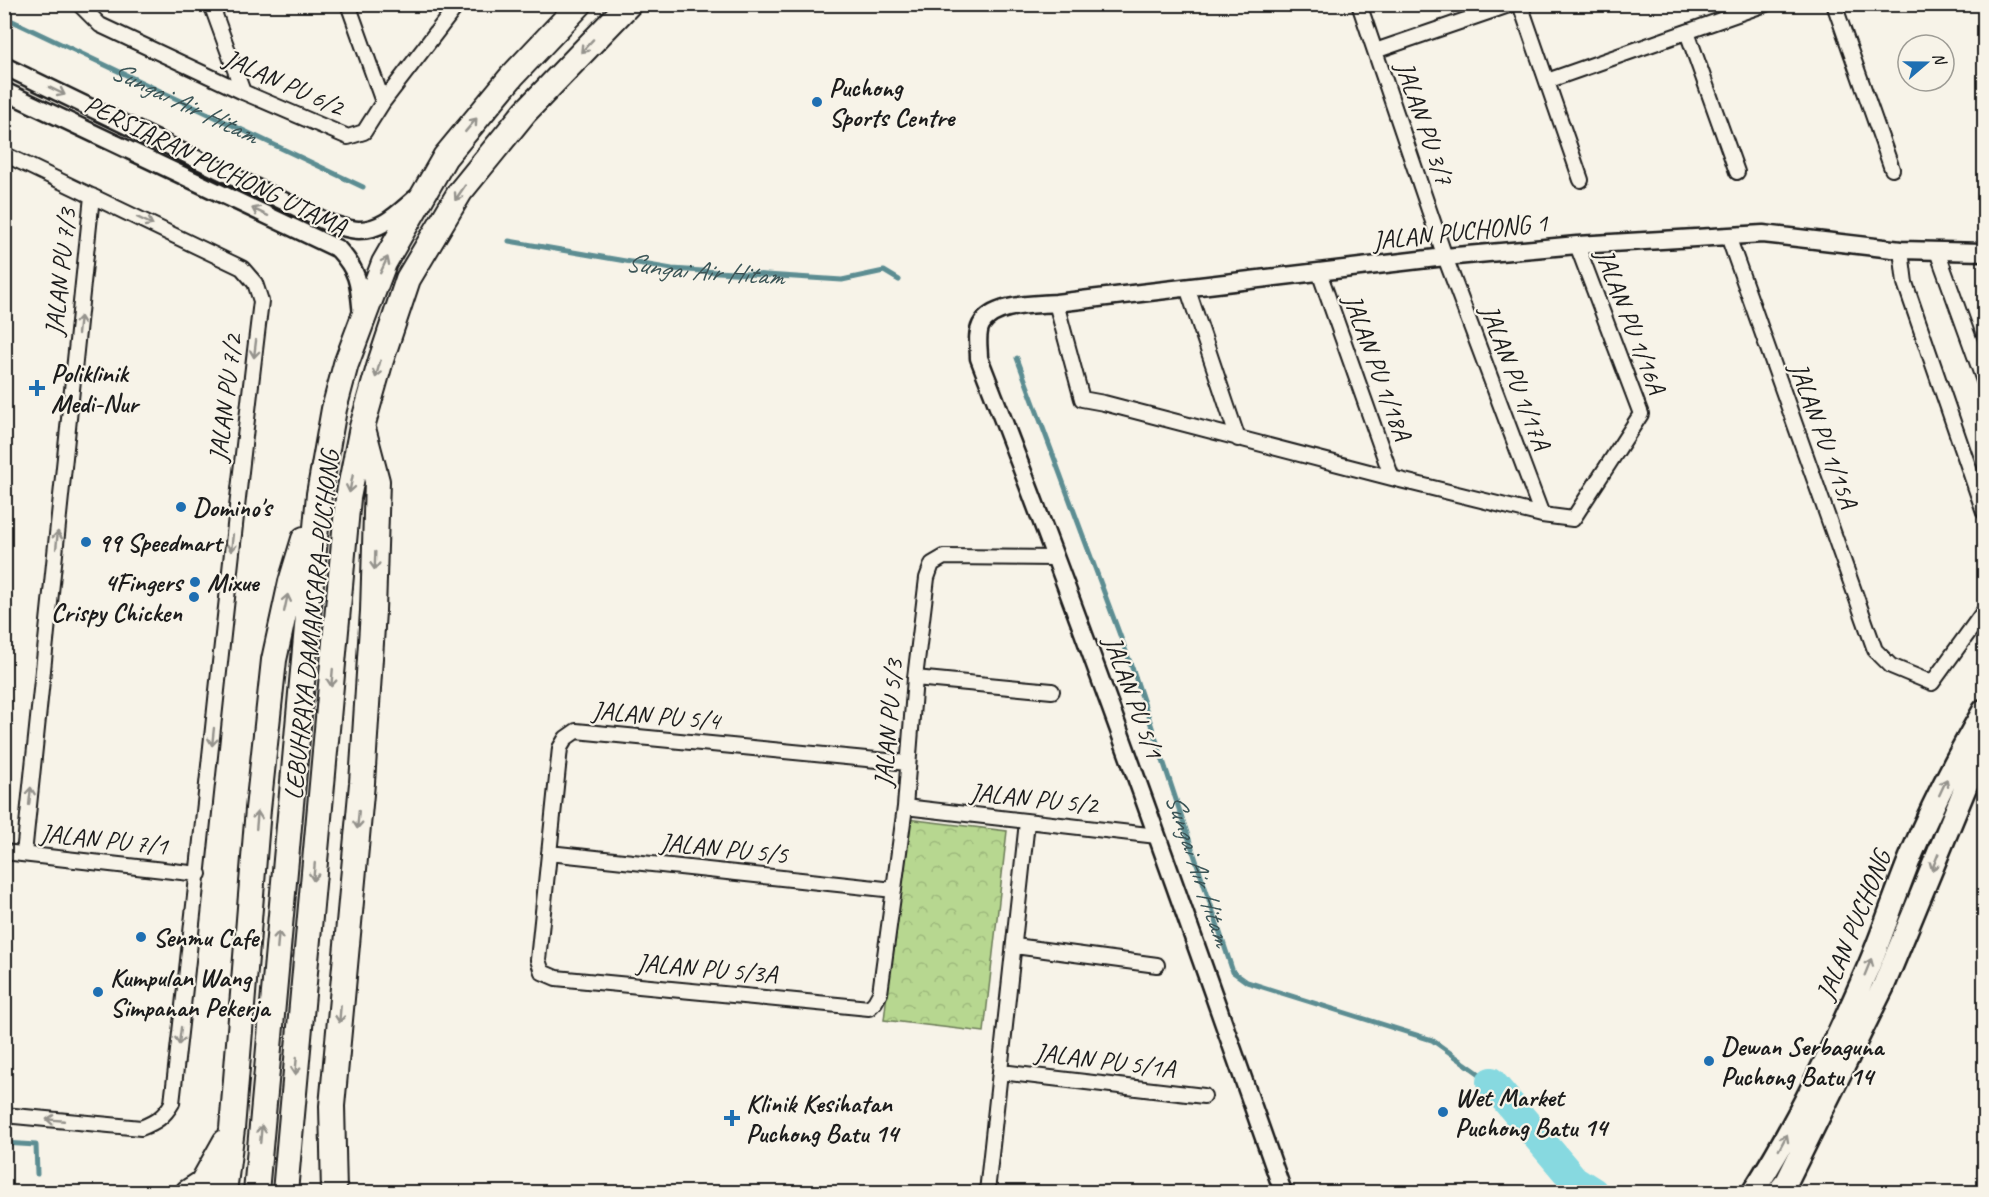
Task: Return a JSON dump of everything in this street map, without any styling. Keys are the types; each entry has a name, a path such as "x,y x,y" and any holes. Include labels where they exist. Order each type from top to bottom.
{"highway":[{"name":"LEBUHRAYA DAMANSARA–PUCHONG","path":"256,1192 319,494 334,409 346,364 384,263 445,157 504,85 580,4"},
{"name":"LEBUHRAYA DAMANSARA–PUCHONG","path":"285,1192 348,498 362,427 381,360 408,279 460,192 525,112 629,4"},
{"path":"334,1192 332,1106 362,783 373,611 377,481 362,427"},
{"path":"224,1192 232,1129 257,821 274,660 291,582 319,494"},
{"path":"332,1106 344,1174 351,1192"},
{"path":"188,1192 202,1183 232,1129"}],"main road":[{"name":"JALAN PUCHONG","path":"1753,1192 1769,1168 1821,1071 1868,969 1913,850 1957,757 1984,710"},
{"name":"JALAN PUCHONG","path":"1778,1192 1787,1181 1883,987 1973,769 1984,752"}],"street":[{"name":"JALAN PU 6/2","path":"79,4 100,24 243,92 348,137 364,132 383,102 458,4"},
{"path":"211,4 243,92"},
{"path":"348,4 383,102"},
{"name":"JALAN PU 3/7","path":"1359,4 1444,257"},
{"path":"1375,51 1512,4"},
{"path":"1520,4 1581,180"},
{"path":"1547,81 1766,4"},
{"path":"1834,4 1892,169"},
{"path":"1687,32 1737,172"},
{"name":"PERSIARAN PUCHONG UTAMA","path":"4,66 331,224 358,230 385,224 426,190"},
{"name":"PERSIARAN PUCHONG UTAMA","path":"4,91 338,249 355,269 359,283 362,320"},
{"name":"JALAN PU 7/2","path":"4,154 242,268 255,283 261,301 242,455 199,874 172,1103 165,1115 141,1128 4,1115"},
{"name":"JALAN PU 7/3","path":"24,855 92,196"},
{"name":"JALAN PUCHONG 1","path":"979,358 978,339 982,324 995,313 1010,307 1444,257 1577,245 1763,234 1901,250 1984,252"},
{"name":"JALAN PU 1/15A","path":"1728,236 1875,650 1891,666 1932,683 1984,611"},
{"name":"JALAN PU 1/16A","path":"1542,515 1573,519 1641,414 1577,245"},
{"path":"1901,250 1905,283 1984,512"},
{"path":"1937,251 1984,381"},
{"name":"JALAN PU 1/17A","path":"1444,257 1542,515"},
{"name":"JALAN PU 1/18A","path":"1319,272 1392,478"},
{"path":"1187,287 1238,438"},
{"path":"1056,303 1082,399 1542,515"},
{"name":"JALAN PU 5/1","path":"979,358 1056,558 1283,1192"},
{"name":"JALAN PU 5/3","path":"869,1008 880,993 905,807 915,678 927,578 932,564 944,557 1056,558"},
{"path":"915,678 1052,691"},
{"name":"JALAN PU 5/4","path":"542,972 538,960 560,748 566,738 576,731 908,763"},
{"name":"JALAN PU 5/2","path":"905,807 1157,836"},
{"path":"987,1192 1027,822"},
{"name":"JALAN PU 7/1","path":"4,852 199,874"},
{"name":"JALAN PU 5/5","path":"549,853 894,890"},
{"path":"1015,946 1157,965"},
{"name":"JALAN PU 5/3A","path":"542,972 556,978 869,1008"},
{"name":"JALAN PU 5/1A","path":"1001,1072 1204,1096"}],"green space":[{"path":"907,819 1007,831 984,1032 884,1020"}],"waterway":[{"name":"Sungai Air Hitam","path":"4,17 363,187"},
{"name":"Sungai Air Hitam","path":"509,241 672,269 842,280 884,271 899,280"},
{"name":"Sungai Air Hitam","path":"1017,358 1134,673 1233,972 1247,982 1432,1040 1491,1082"},
{"name":"Sungai Air Hitam","path":"1491,1082 1574,1180 1593,1192"},
{"path":"4,1143 36,1145 37,1174"}],"place":[{"name":"Puchong Sports Centre","path":"817,102"},
{"name":"Poliklinik Medi-Nur","path":"37,388"},
{"name":"Domino's","path":"181,507"},
{"name":"99 Speedmart","path":"86,542"},
{"name":"Mixue","path":"195,582"},
{"name":"4Fingers Crispy Chicken","path":"194,597"},
{"name":"Senmu Cafe","path":"141,937"},
{"name":"Kumpulan Wang Simpanan Pekerja","path":"98,992"},
{"name":"Dewan Serbaguna Puchong Batu 14","path":"1709,1061"},
{"name":"Wet Market Puchong Batu 14","path":"1443,1112"},
{"name":"Klinik Kesihatan Puchong Batu 14","path":"732,1118"}]}
